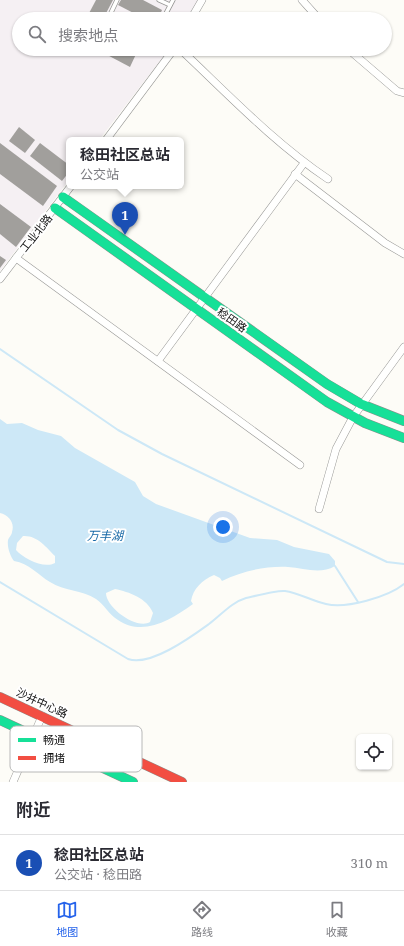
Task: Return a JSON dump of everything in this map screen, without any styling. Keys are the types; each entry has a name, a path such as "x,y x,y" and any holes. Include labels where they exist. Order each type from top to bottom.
{"street":[{"path":"196,12 202,0"},
{"path":"302,0 313,12"},
{"path":"108,137 169,56"},
{"path":"187,56 272,137 304,163 328,179"},
{"path":"356,56 397,90 404,93"},
{"path":"158,361 304,163"},
{"path":"295,174 385,243 404,254"},
{"name":"工业北路","path":"0,279 69,189"},
{"name":"稔田路","path":"63,197 327,384 362,404 404,421"},
{"name":"稔田路","path":"55,208 320,397 353,417 404,438"},
{"path":"16,258 300,465"},
{"path":"319,509 334,454 353,417 404,347"},
{"name":"沙井中心路","path":"0,697 63,726"},
{"path":"38,726 42,716"},
{"path":"0,720 14,726"},
{"name":"沙井中心路","path":"142,763 182,782"},
{"path":"13,782 17,772"},
{"path":"112,772 133,782"}],"lane":[{"path":"111,12 117,0"},
{"path":"160,0 170,6"},
{"path":"167,12 173,0"}],"shaded area":[{"path":"0,0 198,0 191,12 12,12 12,56 164,56 101,137 66,137 66,184 0,271"}],"water":[{"name":"万丰湖","path":"0,419 7,424 22,423 38,430 61,436 75,448 135,482 143,496 156,504 250,538 277,540 294,547 329,554 335,561 335,566 318,571 288,567 262,568 230,577 222,581 214,575 206,579 196,589 191,601 193,604 176,616 147,627 137,627 127,625 118,620 99,601 91,596 55,585 24,564 14,561 8,546 8,540 12,534 13,526 9,518 0,513","holes":["23,536 33,537 45,545 55,556 55,563 45,565 24,557 16,550 17,543","115,589 137,596 146,603 153,613 150,622 144,624 138,623 116,611 107,599 106,593"]}],"building":[{"path":"96,0 113,0 107,12 90,12"},
{"path":"121,0 143,0 162,10 161,12 132,12 118,5"},
{"path":"109,56 135,56 130,67"},
{"path":"19,127 35,140 25,153 9,141"},
{"path":"0,143 57,186 43,206 0,174"},
{"path":"40,143 66,163 66,176 62,181 30,156"},
{"path":"0,204 31,227 16,247 0,234"},
{"path":"0,256 6,260 0,268"}],"waterway":[{"path":"0,349 118,430 162,454 387,562 404,564"},
{"path":"335,566 358,602"},
{"path":"0,582 128,659 137,660 147,659 159,655 181,643 201,630 231,606 246,598 272,592 285,591 326,604 344,605 378,597 397,589 404,584"}],"traffic: fast":[{"path":"63,197 327,384 361,404 404,421"},
{"path":"55,208 327,402 365,423 404,438"},
{"path":"0,720 13,726"},
{"path":"112,772 133,782"}],"traffic: jam":[{"path":"0,697 62,726"},
{"path":"142,763 182,782"}],"place":[{"name":"稔田社区总站","path":"125,235"}]}
